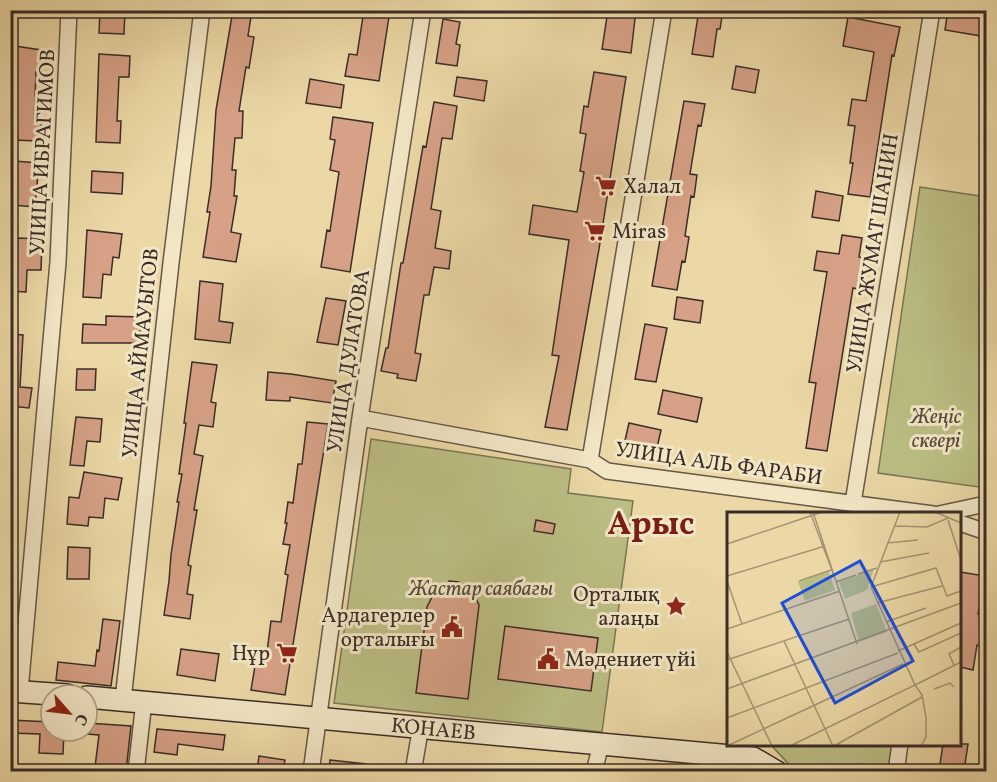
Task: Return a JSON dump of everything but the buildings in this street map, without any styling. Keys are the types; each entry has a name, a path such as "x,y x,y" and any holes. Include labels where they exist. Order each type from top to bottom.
{"main road":[{"path":"15,691 39,693"},
{"name":"КОНАЕВ","path":"99,698 601,744 752,764 777,771"}],"street":[{"name":"УЛИЦА ИБРАГИМОВ","path":"15,691 58,262 69,10"},
{"name":"УЛИЦА АЙМАУЫТОВ","path":"136,771 133,701 171,263 202,10"},
{"name":"УЛИЦА ДУЛАТОВА","path":"311,771 360,418 423,10"},
{"path":"590,460 664,10"},
{"name":"УЛИЦА ЖУМАТ ШАНИН","path":"853,503 933,10"},
{"name":"УЛИЦА АЛЬ ФАРАБИ","path":"360,418 590,460 606,471 925,512"},
{"path":"944,512 981,505 987,506"},
{"path":"961,523 987,532"},
{"path":"413,771 421,726"},
{"path":"594,771 601,744"},
{"path":"896,771 900,746"}],"green space":[{"name":"Жеңіс сквері","path":"920,187 986,197 986,488 878,473"},
{"name":"Жастар саябағы","path":"371,439 571,469 568,493 633,501 602,732 334,703"},
{"path":"772,746 895,746 891,772 795,771"}],"place":[{"name":"Халал","path":"606,186"},
{"name":"Miras","path":"595,231"},
{"name":"Орталық алаңы","path":"676,606"},
{"name":"Ардагерлер орталығы","path":"452,627"},
{"name":"Нұр","path":"287,653"},
{"name":"Mәдениет үйі","path":"548,659"}],"district":[{"name":"Арыс","path":"651,522"}]}
